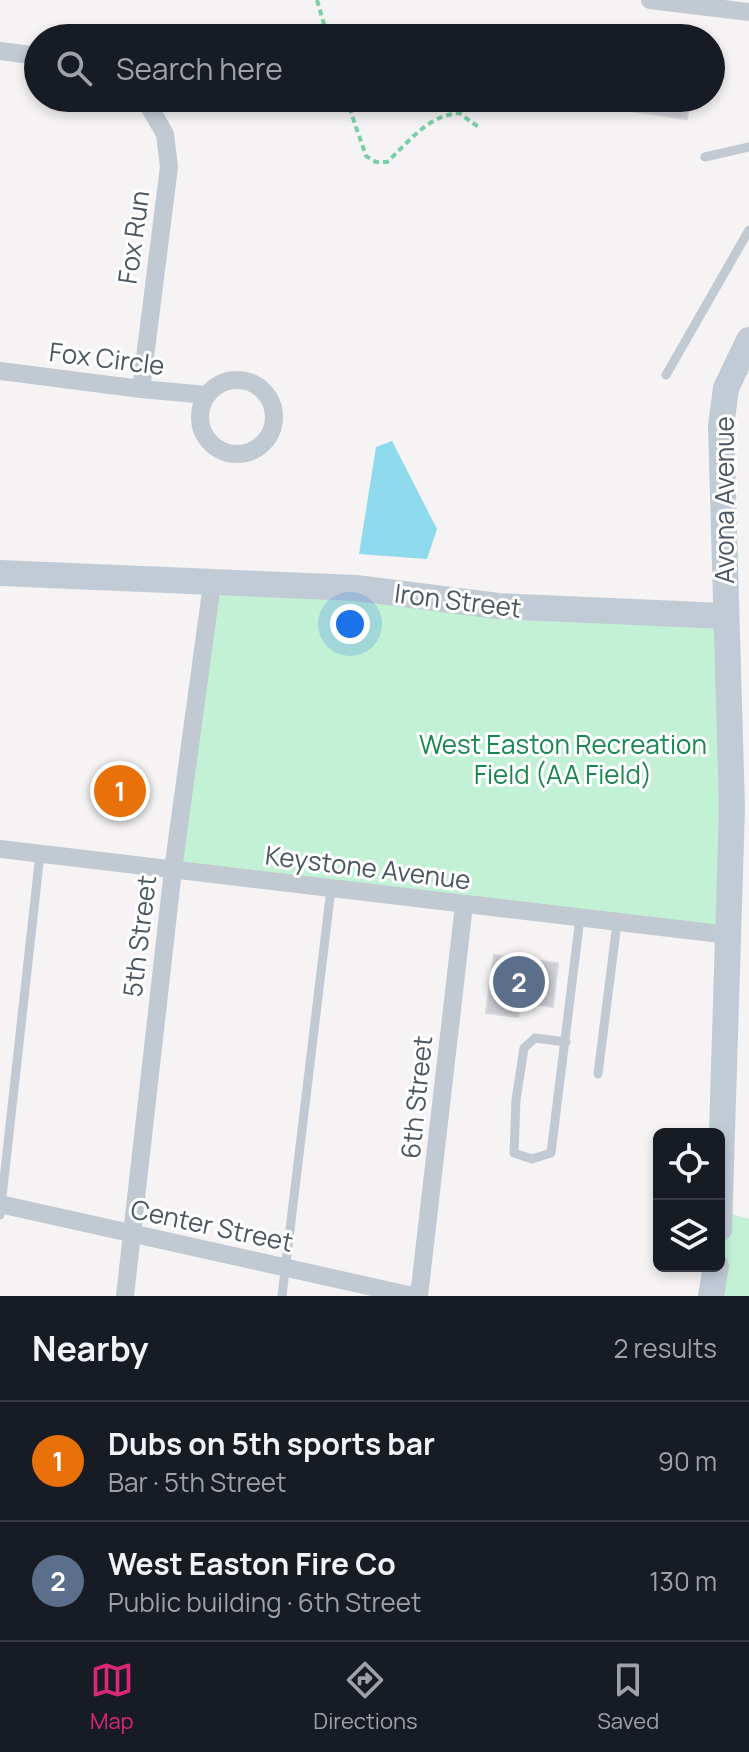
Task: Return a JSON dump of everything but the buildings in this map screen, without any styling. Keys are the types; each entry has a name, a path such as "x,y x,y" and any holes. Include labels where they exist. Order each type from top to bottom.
{"street":[{"path":"650,0 749,12"},
{"path":"0,51 24,54"},
{"name":"Fox Run","path":"141,389 169,167 165,134 152,112"},
{"name":"Avona Avenue","path":"720,1200 732,808 721,426 726,388 749,340"},
{"name":"Fox Circle","path":"0,371 207,395 217,386 242,380 264,391 271,402 275,415 268,439 259,448 237,455 215,448 201,429 202,405 207,395"},
{"name":"Iron Street","path":"0,573 356,588 498,606 725,616"},
{"name":"5th Street","path":"125,1296 173,870 212,584"},
{"name":"Keystone Avenue","path":"0,849 729,935"},
{"name":"6th Street","path":"419,1296 464,905"},
{"name":"Center Street","path":"0,1208 413,1296"},
{"path":"711,1296 715,1272"}],"lane":[{"path":"705,157 749,147"},
{"path":"666,375 749,230"},
{"path":"0,1208 40,854"},
{"path":"282,1296 331,889"},
{"path":"566,1042 535,1038 524,1048 516,1100 514,1153 532,1159 551,1153 566,1042 580,918"},
{"path":"598,1074 617,923"}],"path":[{"path":"317,0 324,24"},
{"path":"350,112 366,156 376,162 387,162 428,122 444,114 459,113 480,128"}],"green space":[{"name":"West Easton Recreation Field (AA Field)","path":"212,584 725,616 729,935 173,870"},
{"path":"725,1212 749,1219 749,1296 708,1296 717,1272 725,1272"}],"water":[{"path":"392,441 437,529 427,559 359,554 376,447"}],"place":[{"name":"Dubs on 5th sports bar","path":"120,791"},
{"name":"West Easton Fire Co","path":"519,982"}]}
